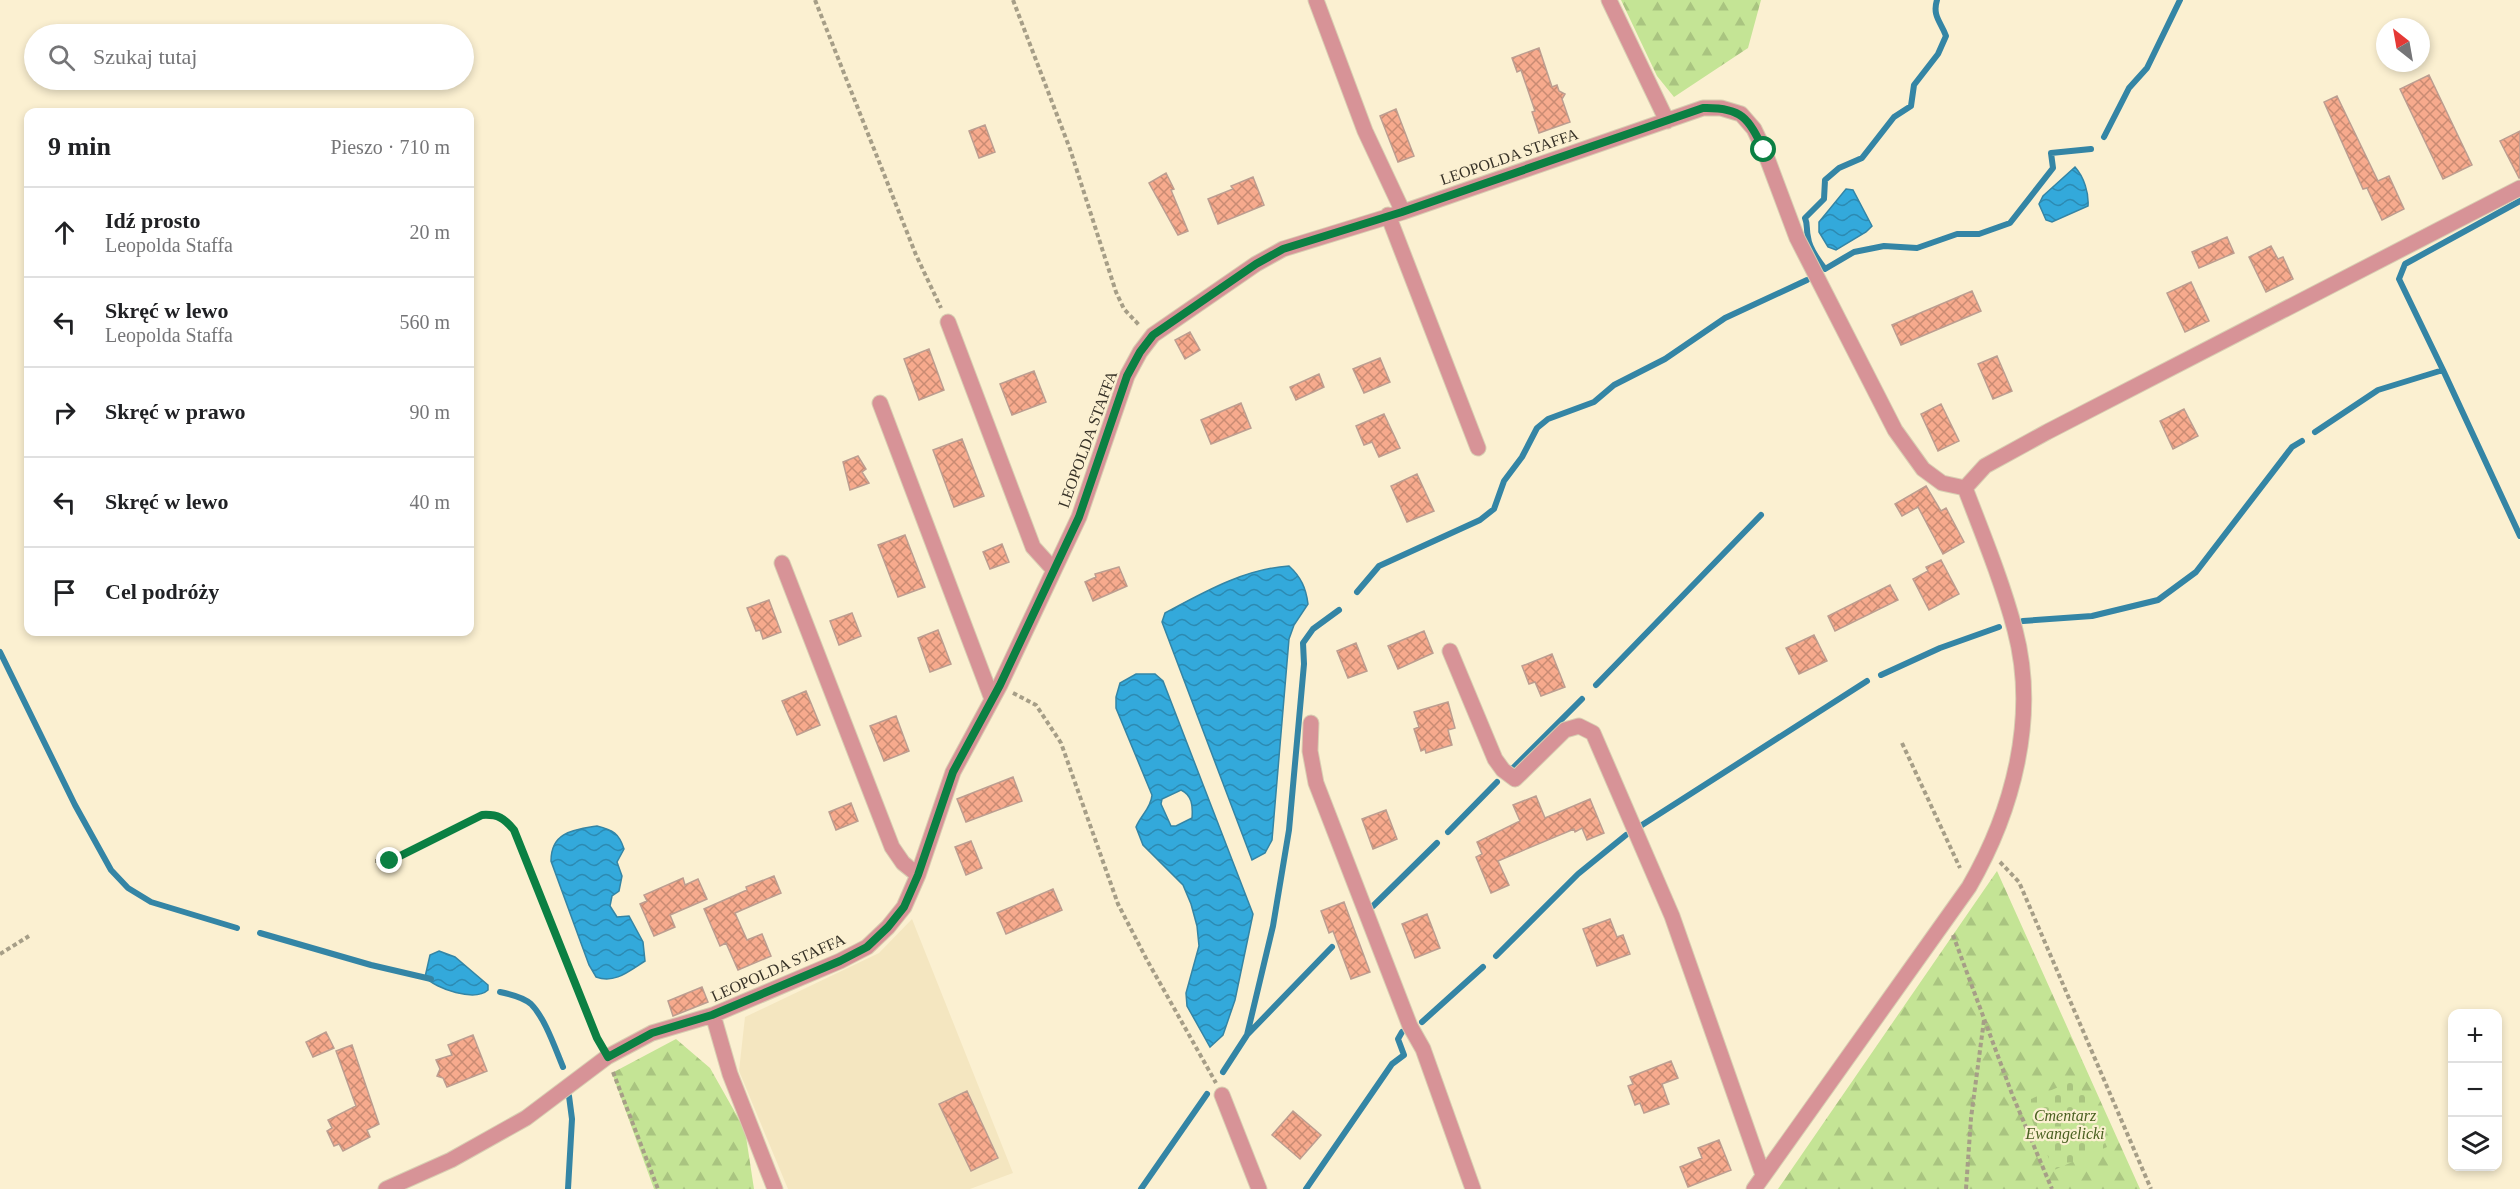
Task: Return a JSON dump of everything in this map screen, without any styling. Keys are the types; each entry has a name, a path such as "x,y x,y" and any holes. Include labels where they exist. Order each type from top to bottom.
{"street":[{"path":"1316,0 1395,213 1478,448"},
{"path":"1609,0 1667,121"},
{"name":"LEOPOLDA STAFFA","path":"386,1189 451,1160 526,1118 572,1081 608,1057 652,1033 712,1015 840,961 867,947 888,927 904,907 918,875 953,772 996,692 1079,517 1127,376 1140,352 1153,335 1256,264 1283,249 1703,108 1721,108 1741,114 1754,129 1797,238 1895,430 1923,469 1942,483 1965,488"},
{"path":"1754,1189 1969,887 1989,853 2003,819 2016,772 2022,728 2023,676 2016,632 2001,584 1965,488 1984,466 2520,188"},
{"path":"948,322 1033,547 1053,569"},
{"path":"880,403 996,692"},
{"path":"782,563 892,847 903,863 918,875"},
{"path":"1450,651 1495,759 1503,770 1515,779 1565,730 1579,726 1593,733 1672,916 1763,1175"},
{"path":"1311,723 1310,751 1316,783 1410,1026 1423,1049 1473,1189"},
{"path":"712,1015 730,1074 775,1189"},
{"path":"1222,1095 1258,1189"}],"path":[{"path":"815,0 916,255 948,322"},
{"path":"1013,0 1070,149 1116,292 1134,323 1153,335"},
{"path":"996,692 1036,705 1061,743 1119,904 1222,1095"},
{"path":"1902,743 1969,887"},
{"path":"375,861 390,861 397,858 482,815 495,814 505,819 514,830 597,1038 608,1057 658,1189"},
{"path":"1989,853 2007,867 2019,882 2151,1189"},
{"path":"1947,918 2012,1094 2052,1189"},
{"path":"0,954 29,936"},
{"path":"1966,1189 1971,1118 1984,1019"}],"shaded area":[{"path":"912,919 1013,1173 970,1189 788,1189 739,1071 745,1017 879,953"}],"green space":[{"path":"1621,0 1761,0 1748,48 1674,97 1657,76"},
{"path":"1997,871 2140,1189 1778,1189"},
{"path":"676,1039 710,1068 745,1130 754,1189 654,1189 612,1073"},
{"name":"Cmentarz Ewangelicki","path":"2077,1079 2107,1147 2054,1170 2024,1102"}],"water":[{"path":"2075,167 2085,185 2088,206 2052,222 2046,220 2039,204 2043,196"},
{"path":"1846,189 1853,190 1872,226 1836,250 1828,247 1819,232 1819,222"},
{"path":"1289,566 1302,583 1308,604 1294,625 1289,639 1272,840 1265,853 1252,860 1162,622 1165,613 1225,583 1256,572"},
{"path":"1136,674 1155,674 1163,681 1253,914 1235,1000 1223,1035 1210,1047 1187,1006 1186,993 1199,946 1191,904 1183,885 1143,845 1136,827 1150,804 1152,795 1116,708 1120,683","holes":["1181,790 1191,801 1192,818 1171,826 1161,804 1162,799"]},
{"path":"597,826 615,833 624,849 617,862 622,876 619,891 612,896 610,906 617,917 629,916 643,942 645,961 616,978 609,979 596,977 589,965 551,861 552,851 559,838 572,831"},
{"path":"439,951 455,957 488,985 488,990 474,995 465,994 446,990 430,981 425,977 430,955"}],"building":[{"path":"1539,48 1552,87 1557,85 1559,91 1565,94 1562,99 1570,122 1539,133 1532,112 1535,111 1521,70 1517,72 1512,58"},
{"path":"2429,75 2472,165 2443,179 2400,89"},
{"path":"2337,96 2378,181 2389,176 2404,209 2382,220 2367,188 2363,189 2324,102"},
{"path":"1396,109 1414,156 1398,162 1380,116"},
{"path":"985,125 995,152 979,158 969,131"},
{"path":"2520,131 2520,178 2519,178 2500,141"},
{"path":"1166,173 1174,189 1171,190 1188,231 1178,235 1149,183"},
{"path":"1253,177 1264,205 1218,224 1208,199 1233,189 1231,186"},
{"path":"2227,237 2234,253 2199,268 2192,252"},
{"path":"2271,246 2278,259 2283,257 2293,279 2266,292 2249,257"},
{"path":"2191,282 2209,321 2185,332 2167,293"},
{"path":"1972,291 1981,311 1901,345 1892,325"},
{"path":"1190,332 1200,350 1185,359 1175,340"},
{"path":"929,349 944,390 919,400 904,359"},
{"path":"1997,356 2012,391 1993,399 1978,364"},
{"path":"1380,358 1390,382 1364,393 1353,369"},
{"path":"1034,371 1046,402 1012,415 1000,384"},
{"path":"1319,374 1324,387 1296,400 1290,387"},
{"path":"1241,403 1251,428 1211,444 1201,420"},
{"path":"1941,404 1959,441 1938,451 1921,414"},
{"path":"2184,409 2198,436 2173,449 2160,421"},
{"path":"1384,414 1400,448 1379,457 1372,442 1364,445 1356,426"},
{"path":"962,439 984,496 954,507 933,450"},
{"path":"858,456 866,469 862,472 869,483 850,490 843,462"},
{"path":"1417,474 1434,511 1407,522 1391,486"},
{"path":"1926,486 1941,511 1946,508 1964,542 1943,554 1918,507 1902,516 1895,504"},
{"path":"905,535 925,587 898,597 878,545"},
{"path":"1002,544 1009,562 990,569 983,552"},
{"path":"1941,560 1959,594 1929,610 1913,579 1928,571 1926,567"},
{"path":"1119,567 1127,586 1093,601 1085,582 1096,577 1095,574"},
{"path":"1890,585 1898,600 1835,631 1828,616"},
{"path":"769,600 781,632 763,639 760,630 756,631 747,608"},
{"path":"852,613 861,636 839,645 830,621"},
{"path":"938,630 951,664 930,672 918,638"},
{"path":"1424,631 1433,653 1398,669 1388,646"},
{"path":"1814,635 1827,661 1799,674 1786,648"},
{"path":"1356,643 1367,671 1348,678 1337,651"},
{"path":"1552,654 1565,687 1541,696 1535,682 1529,684 1522,666"},
{"path":"806,691 820,725 797,735 782,701"},
{"path":"1448,702 1455,728 1448,730 1452,745 1426,753 1425,749 1421,751 1414,729 1419,727 1414,712"},
{"path":"896,716 909,751 884,761 870,726"},
{"path":"1013,777 1022,801 966,822 957,799"},
{"path":"1536,796 1545,818 1590,799 1604,833 1587,840 1582,828 1575,832 1574,829 1498,861 1509,885 1491,893 1476,857 1482,854 1477,842 1520,821 1513,805"},
{"path":"851,803 858,821 836,830 829,812"},
{"path":"1386,810 1397,839 1373,849 1362,819"},
{"path":"971,841 982,868 966,875 955,847"},
{"path":"774,876 781,893 735,913 747,940 762,934 771,956 738,970 726,943 720,946 704,909 747,890 746,887"},
{"path":"683,878 685,885 698,879 707,899 670,915 675,927 654,936 640,904 647,901 644,895"},
{"path":"1053,889 1062,910 1006,934 997,913"},
{"path":"1344,902 1370,972 1351,979 1333,931 1329,933 1321,911"},
{"path":"1427,914 1440,948 1415,958 1402,924"},
{"path":"1610,919 1617,937 1623,935 1630,954 1597,966 1583,929"},
{"path":"702,987 708,1002 673,1016 668,1001"},
{"path":"326,1032 334,1048 313,1057 306,1042"},
{"path":"473,1035 487,1071 447,1087 443,1078 437,1076 440,1069 436,1060 452,1055 448,1045"},
{"path":"352,1045 379,1124 367,1130 370,1137 343,1151 339,1144 334,1146 327,1131 332,1128 328,1120 356,1106 336,1051"},
{"path":"1671,1061 1678,1078 1662,1084 1669,1104 1644,1113 1640,1103 1635,1105 1628,1086 1633,1084 1630,1077"},
{"path":"967,1091 998,1158 971,1171 939,1104"},
{"path":"1293,1111 1321,1135 1300,1159 1272,1135"},
{"path":"1719,1140 1731,1170 1688,1187 1680,1167 1702,1158 1698,1148"}],"waterway":[{"path":"1937,0 1936,15 1946,36 1938,54 1914,85 1911,106 1894,117 1862,158 1839,168 1825,180 1824,199 1805,218 1810,245 1825,269 1854,252 1884,246 1917,248 1957,234 1979,234 2010,223 2053,168 2051,153 2091,149"},
{"path":"2104,137 2129,88 2147,68 2180,0"},
{"path":"2443,370 2399,279 2405,264 2520,201"},
{"path":"1357,592 1379,566 1480,520 1494,509 1504,481 1522,457 1537,428 1548,419 1594,402 1614,385 1665,359 1725,318 1807,280"},
{"path":"2315,432 2378,390 2443,370 2520,536"},
{"path":"2023,621 2092,616 2158,600 2196,572 2292,447 2302,441"},
{"path":"1596,685 1761,515"},
{"path":"1223,1072 1247,1035 1273,926 1289,830 1304,664 1303,643 1313,629 1339,610"},
{"path":"1881,675 1940,648 1999,627"},
{"path":"0,652 75,805 111,870 128,888 151,902 237,928"},
{"path":"1642,825 1867,681"},
{"path":"1513,768 1582,699"},
{"path":"1448,832 1497,782"},
{"path":"1496,956 1578,874 1626,835"},
{"path":"1373,906 1437,843"},
{"path":"260,933 371,965 431,979"},
{"path":"1247,1035 1332,947"},
{"path":"1422,1022 1483,967"},
{"path":"500,992 524,999 531,1004 541,1017 563,1067"},
{"path":"1306,1189 1392,1064 1404,1055 1398,1039 1402,1032"},
{"path":"1141,1189 1207,1094"},
{"path":"568,1189 572,1119 569,1096"}],"route":[{"path":"390,861 482,815 495,814 505,819 514,830 597,1038 608,1057 652,1033 712,1015 840,961 867,947 888,927 904,907 918,875 953,772 1000,685 1079,517 1127,376 1140,352 1153,335 1256,264 1283,249 1402,212 1703,108 1721,108 1741,114 1754,129 1764,150"}]}
